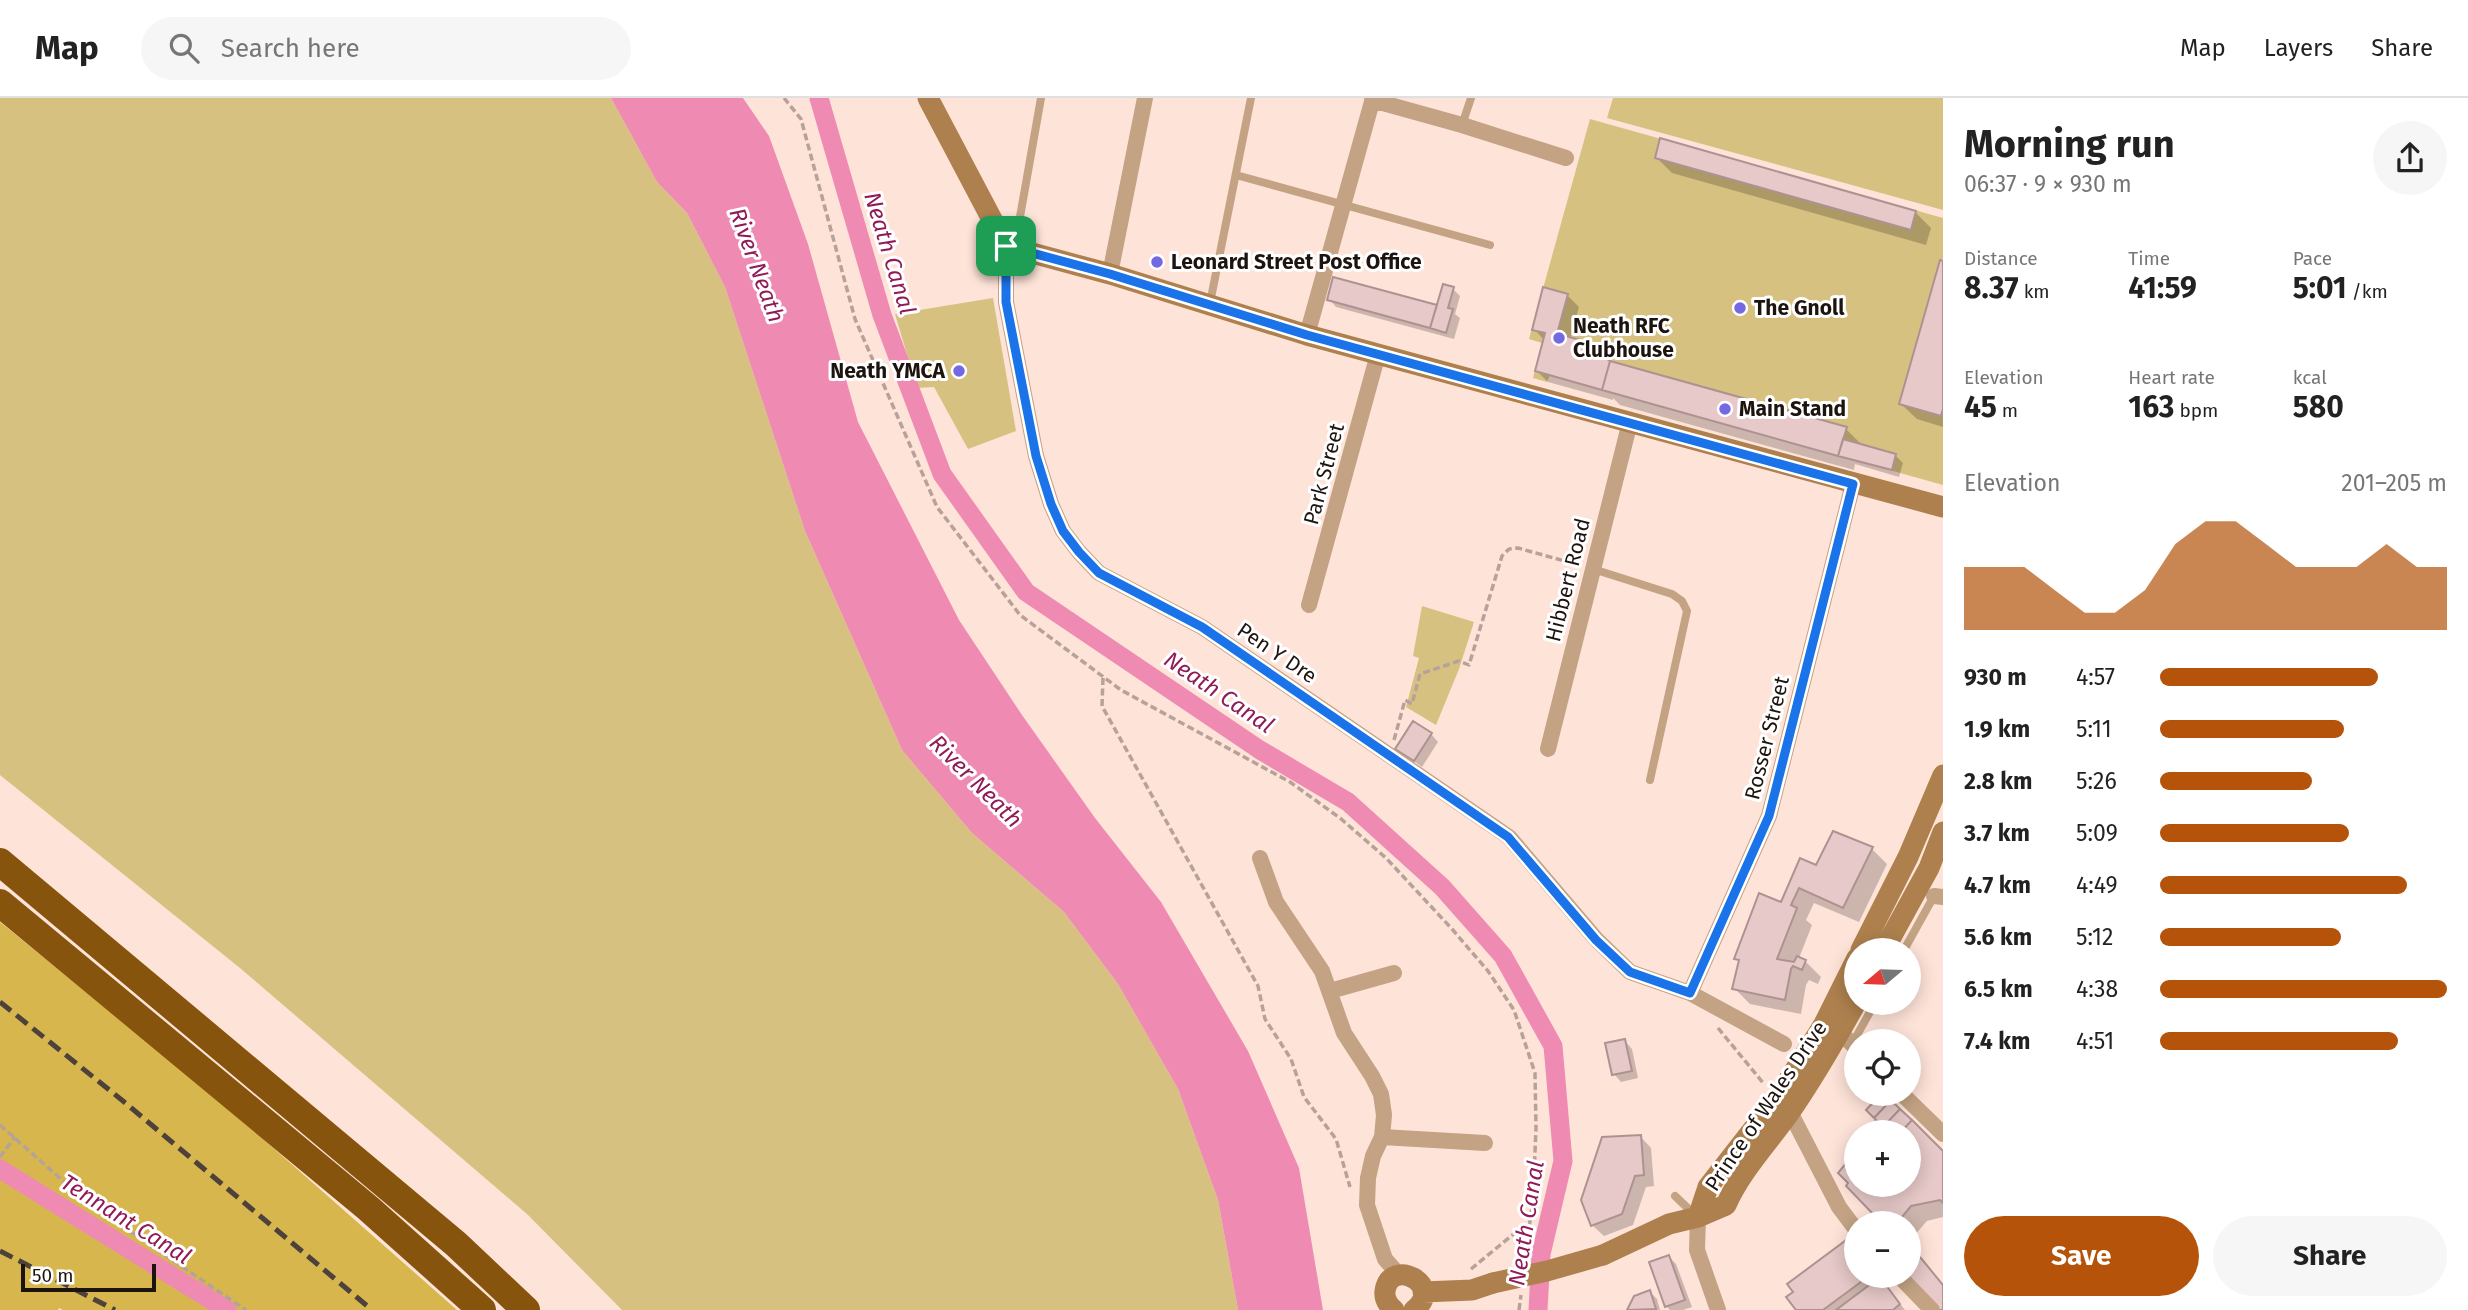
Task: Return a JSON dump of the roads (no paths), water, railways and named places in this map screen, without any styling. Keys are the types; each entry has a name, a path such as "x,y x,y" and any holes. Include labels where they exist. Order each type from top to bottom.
{"highway":[{"path":"0,862 456,1244 526,1310"},
{"path":"0,903 368,1208 482,1310"}],"main road":[{"path":"928,98 1010,247 1110,274 1307,335 1943,507"},
{"path":"1867,938 1908,857 1943,775"},
{"path":"1894,938 1930,896 1929,867 1943,832"},
{"name":"Prince of Wales Drive","path":"1783,1106 1844,984"},
{"name":"Prince of Wales Drive","path":"1418,1301 1472,1290 1603,1255 1668,1224 1698,1217 1707,1187 1783,1106 1844,1048"},
{"path":"1394,1310 1389,1306 1385,1293 1389,1282 1399,1275 1412,1276 1422,1286 1418,1301"}],"street":[{"path":"1110,274 1145,98"},
{"path":"1307,335 1372,99 1566,158"},
{"name":"Pen Y Dre","path":"1010,247 1006,302 1036,456 1051,504 1063,531 1099,573 1202,627 1508,837 1596,940 1630,972 1690,993 1784,1044"},
{"name":"Park Street","path":"1309,605 1378,354"},
{"name":"Hibbert Road","path":"1548,749 1630,422"},
{"name":"Rosser Street","path":"1690,993 1769,816 1853,484"},
{"path":"1260,858 1276,902 1322,971 1344,1033 1373,1076 1381,1094 1384,1115 1382,1137 1373,1156 1368,1178 1367,1205 1385,1259 1399,1275"},
{"path":"1330,991 1394,973"},
{"path":"1783,1106 1844,1214"},
{"path":"1914,1106 1943,1134"},
{"path":"1382,1137 1485,1143"},
{"path":"1698,1217 1698,1250 1718,1310"},
{"path":"1911,1288 1932,1310"}],"lane":[{"path":"1010,247 1041,98"},
{"path":"1210,306 1251,98"},
{"path":"1462,125 1471,98"},
{"path":"1236,175 1490,245"},
{"path":"1593,569 1672,594 1682,601 1687,611 1650,780"},
{"path":"1911,938 1930,896"},
{"path":"1675,1196 1698,1217"}],"water":[{"name":"River Neath","path":"611,98 743,98 769,136 808,244 858,422 959,620 1095,818 1161,902 1248,1051 1299,1168 1323,1310 1238,1310 1218,1200 1178,1089 1118,984 1064,912 972,833 902,750 805,531 725,287 687,213 657,182"}],"waterway":[{"name":"Neath Canal","path":"819,98 882,315 942,474 1026,592 1260,750 1348,802 1442,887 1503,956 1553,1046 1563,1161 1541,1254 1538,1310"},
{"name":"Tennant Canal","path":"0,1169 227,1310"}],"railway":[{"path":"0,1002 123,1101 372,1310"},
{"path":"0,1251 115,1310"}],"place":[{"name":"Leonard Street Post Office","path":"1157,262"},
{"name":"The Gnoll","path":"1740,308"},
{"name":"Neath RFC Clubhouse","path":"1559,338"},
{"name":"Neath YMCA","path":"959,371"},
{"name":"Main Stand","path":"1725,409"}]}
